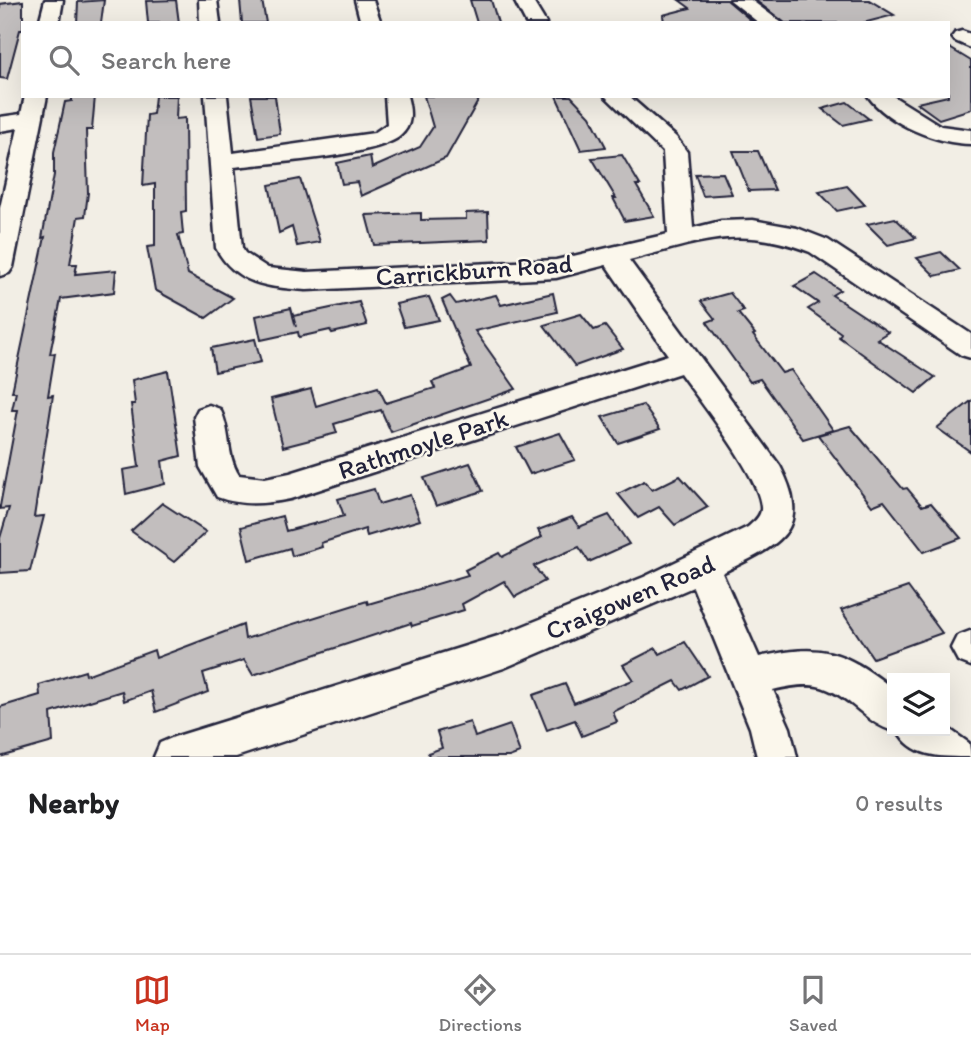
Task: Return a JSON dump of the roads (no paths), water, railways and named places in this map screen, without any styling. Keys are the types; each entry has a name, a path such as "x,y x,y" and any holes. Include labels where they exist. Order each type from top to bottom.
{"street":[{"path":"49,21 54,0"},
{"path":"208,0 210,21"},
{"path":"364,0 371,21"},
{"path":"523,0 535,21"},
{"path":"746,1 770,21"},
{"name":"Carrickburn Road","path":"216,98 229,248 240,265 263,275 307,281 556,269 681,238 739,227 775,231 803,239 830,252 971,348"},
{"path":"221,162 362,143 382,137 398,126 401,119 396,98"},
{"path":"618,98 668,142 675,152 681,238"},
{"path":"882,98 935,133 971,137"},
{"path":"0,124 33,108"},
{"path":"0,267 33,108"},
{"name":"Craigowen Road","path":"174,757 503,651 702,567 760,537 776,521 779,508 768,475 759,460 613,256"},
{"name":"Rathmoyle Park","path":"209,417 216,467 229,488 265,491 290,486 685,359"},
{"path":"702,567 770,729 777,757"},
{"path":"749,677 798,667 819,667 843,676 887,708"},
{"path":"925,736 955,757"}]}
